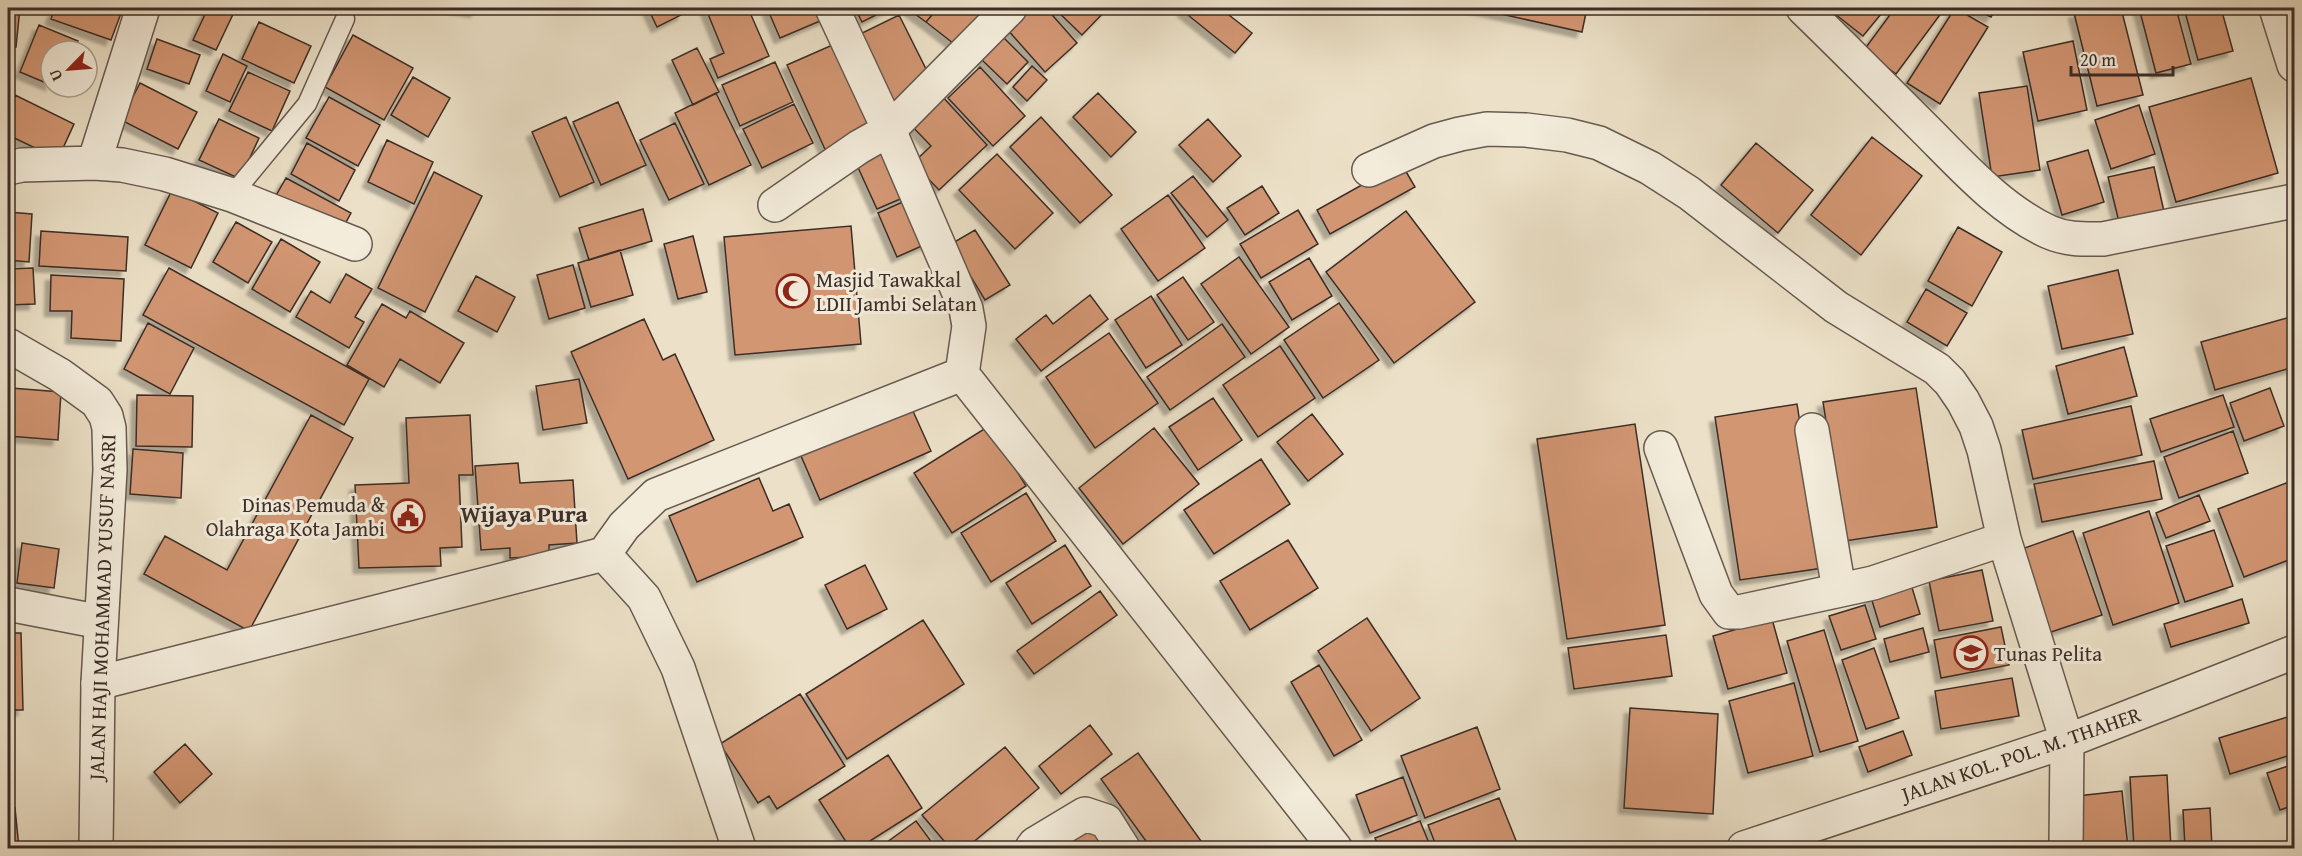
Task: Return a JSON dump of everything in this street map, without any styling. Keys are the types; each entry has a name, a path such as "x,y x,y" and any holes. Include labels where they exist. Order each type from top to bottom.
{"street":[{"path":"94,164 143,8"},
{"path":"832,8 889,130 966,309 969,326 962,374 1335,849"},
{"path":"775,205 859,147 889,130 1010,8"},
{"path":"1803,8 1991,193 2030,222 2051,233 2071,239 2103,239 2295,201"},
{"path":"2276,8 2295,65"},
{"path":"1369,170 1434,141 1487,129 1526,130 1567,135 1599,143 1650,168 1689,193 1836,307 1922,359 1950,382 1976,426 1984,450 2004,539 2067,741 2066,849"},
{"path":"8,168 22,165 122,165 165,174 232,195 355,244"},
{"name":"JALAN HAJI MOHAMMAD YUSUF NASRI","path":"8,345 60,375 97,402 106,416 109,428 110,470 98,683 96,849"},
{"path":"98,683 604,554 624,526 656,495 962,374"},
{"path":"1812,430 1839,591"},
{"path":"1661,448 1716,594 1729,612 1739,612 1873,583 2004,539"},
{"path":"604,554 644,598 678,668 739,849"},
{"path":"8,604 100,622"},
{"name":"JALAN KOL. POL. M. THAHER","path":"1744,849 2067,741 2295,652"},
{"path":"1032,849 1035,843 1085,814 1106,821 1123,849"}],"lane":[{"path":"232,195 307,104 345,19"}],"building":[{"path":"8,8 20,8 16,47 8,46"},
{"path":"55,8 123,8 111,40 51,19"},
{"path":"208,8 236,8 216,50 193,40"},
{"path":"453,8 477,8 476,12"},
{"path":"648,8 680,8 683,14 657,27"},
{"path":"748,8 769,56 718,78 710,59 724,53 706,9"},
{"path":"767,8 823,8 827,18 780,38"},
{"path":"855,8 890,8 862,22"},
{"path":"907,8 938,8 926,22"},
{"path":"938,8 988,8 958,47 926,22"},
{"path":"1032,8 1046,8 1077,43 1045,72 1007,29"},
{"path":"1054,8 1108,8 1082,35"},
{"path":"1186,8 1220,8 1252,33 1235,53 1183,11"},
{"path":"1474,8 1587,8 1582,32"},
{"path":"1832,8 1886,8 1863,36 1830,10"},
{"path":"1895,8 1945,8 1896,74 1864,50"},
{"path":"1955,8 1988,27 1940,104 1907,83"},
{"path":"1972,8 1996,8 1991,17"},
{"path":"2096,8 2121,8 2143,95 2097,106 2074,13"},
{"path":"2139,8 2176,8 2191,64 2156,73"},
{"path":"2184,8 2221,8 2233,51 2198,60"},
{"path":"899,15 933,83 889,104 856,36"},
{"path":"259,22 311,46 294,83 242,59"},
{"path":"39,25 73,39 39,39 39,80 20,72"},
{"path":"353,35 413,68 384,120 325,87"},
{"path":"1003,37 1028,62 1007,84 982,60"},
{"path":"157,39 200,55 189,84 147,69"},
{"path":"2073,41 2087,110 2038,121 2023,52"},
{"path":"837,43 877,133 828,156 787,65"},
{"path":"697,48 719,92 693,105 672,60"},
{"path":"223,54 247,66 230,102 206,91"},
{"path":"775,62 793,102 740,126 722,85"},
{"path":"1032,66 1047,80 1027,101 1013,87"},
{"path":"980,67 1025,116 993,146 948,98"},
{"path":"248,72 290,91 272,131 229,111"},
{"path":"413,77 450,98 428,137 391,115"},
{"path":"2251,78 2278,173 2176,202 2149,107"},
{"path":"140,83 197,112 178,149 121,120"},
{"path":"2027,86 2040,170 1992,177 1979,93"},
{"path":"716,93 751,165 709,185 675,113"},
{"path":"1098,93 1136,132 1111,157 1073,117"},
{"path":"940,94 987,145 939,190 913,163 931,146 909,123"},
{"path":"15,95 74,124 58,159 8,135 8,111"},
{"path":"329,97 380,125 358,166 306,138"},
{"path":"618,102 646,165 601,185 573,122"},
{"path":"794,104 813,143 762,168 743,129"},
{"path":"2139,105 2155,154 2111,169 2095,120"},
{"path":"566,117 594,182 560,197 532,132"},
{"path":"1041,117 1112,195 1080,223 1010,147"},
{"path":"219,119 259,138 240,179 199,160"},
{"path":"1208,119 1241,156 1213,182 1179,145"},
{"path":"675,123 704,184 669,200 640,140"},
{"path":"1872,137 1922,176 1861,255 1811,215"},
{"path":"387,140 433,162 414,204 368,182"},
{"path":"307,143 355,170 339,201 291,174"},
{"path":"1756,143 1813,190 1778,233 1721,185"},
{"path":"891,146 912,194 877,209 855,161"},
{"path":"2088,150 2104,202 2062,215 2047,162"},
{"path":"997,154 1053,213 1015,249 959,190"},
{"path":"1401,163 1415,187 1330,234 1317,210"},
{"path":"2154,167 2165,216 2120,226 2108,177"},
{"path":"434,172 482,196 425,312 378,288"},
{"path":"1193,176 1228,220 1207,237 1171,193"},
{"path":"286,178 351,213 339,235 274,199"},
{"path":"1262,186 1279,213 1245,235 1227,208"},
{"path":"172,190 218,213 191,268 145,245"},
{"path":"1168,195 1205,248 1158,281 1121,229"},
{"path":"916,196 935,240 897,257 878,213"},
{"path":"643,209 652,241 589,260 579,228"},
{"path":"1298,210 1318,244 1261,278 1240,244"},
{"path":"1406,211 1475,302 1394,363 1326,272"},
{"path":"8,212 32,214 29,262 8,260"},
{"path":"236,222 272,242 248,283 213,262"},
{"name":"Masjid Tawakkal LDII Jambi Selatan","path":"851,226 861,344 735,355 724,237"},
{"path":"1958,227 2002,252 1972,306 1928,281"},
{"path":"975,230 1010,285 985,300 951,244"},
{"path":"41,231 128,237 126,271 39,266"},
{"path":"693,236 707,292 678,299 664,244"},
{"path":"281,239 320,262 290,312 252,289"},
{"path":"620,250 633,295 591,307 578,263"},
{"path":"1239,257 1289,327 1251,354 1201,284"},
{"path":"1309,258 1332,296 1292,320 1269,282"},
{"path":"573,265 585,308 549,319 537,275"},
{"path":"33,268 35,304 8,305 8,269"},
{"path":"169,268 369,379 344,425 143,315"},
{"path":"2118,270 2133,334 2062,349 2048,286"},
{"path":"346,274 372,289 355,317 364,322 349,348 296,317 311,291 330,303"},
{"path":"51,275 124,279 121,341 71,338 72,311 50,311"},
{"path":"476,276 515,297 497,332 458,311"},
{"path":"1183,277 1214,322 1188,340 1157,295"},
{"path":"1926,289 1967,313 1947,346 1907,322"},
{"path":"1090,295 1108,319 1041,371 1016,339 1046,315 1053,324"},
{"path":"1151,296 1182,345 1146,368 1115,320"},
{"path":"1339,303 1379,360 1323,398 1284,340"},
{"path":"382,304 406,318 410,311 464,343 440,383 400,359 384,387 347,365"},
{"path":"2294,316 2294,367 2215,390 2201,342"},
{"path":"644,319 663,360 675,354 714,440 628,479 571,352"},
{"path":"148,323 194,348 170,394 124,369"},
{"path":"1222,324 1245,357 1170,410 1147,377"},
{"path":"1109,333 1158,403 1095,448 1046,377"},
{"path":"1280,346 1315,398 1258,437 1223,385"},
{"path":"2124,347 2137,396 2068,414 2056,366"},
{"path":"579,379 587,423 543,430 536,386"},
{"path":"11,388 61,392 58,440 8,436"},
{"path":"1916,388 1937,527 1845,541 1823,402"},
{"path":"2270,388 2284,426 2244,441 2230,403"},
{"path":"137,395 193,396 192,447 136,446"},
{"path":"2223,395 2234,427 2161,452 2150,419"},
{"path":"1213,398 1242,440 1198,470 1169,427"},
{"path":"908,400 931,451 820,500 798,449"},
{"path":"1797,404 1823,568 1740,580 1715,417"},
{"path":"2131,406 2142,455 2033,479 2022,430"},
{"path":"1312,414 1343,454 1308,481 1277,442"},
{"path":"311,415 353,438 249,631 144,574 165,536 227,570"},
{"name":"Dinas Pemuda & Olahraga Kota Jambi","path":"470,415 473,475 459,475 462,547 440,548 441,566 359,568 355,485 409,483 406,418"},
{"path":"1635,424 1665,625 1567,639 1537,439"},
{"path":"989,426 1026,486 952,533 914,473"},
{"path":"1154,428 1199,484 1123,544 1079,488"},
{"path":"2233,431 2248,473 2179,498 2164,457"},
{"path":"133,449 183,453 181,498 130,494"},
{"path":"1261,459 1290,504 1214,554 1184,510"},
{"path":"2154,461 2162,499 2042,522 2034,484"},
{"path":"518,463 520,483 573,480 577,543 549,545 549,556 510,558 510,548 481,550 475,466"},
{"path":"759,478 773,511 789,504 803,537 697,582 669,516"},
{"path":"2294,480 2294,558 2244,577 2218,509"},
{"path":"1026,493 1056,541 991,582 961,533"},
{"path":"2199,495 2210,521 2166,538 2156,513"},
{"path":"2149,511 2179,603 2113,625 2083,533"},
{"path":"2214,530 2233,586 2185,602 2166,546"},
{"path":"2073,531 2102,615 2048,633 2019,550"},
{"path":"1288,540 1318,588 1250,630 1220,581"},
{"path":"22,543 59,549 54,588 17,583"},
{"path":"1065,545 1091,586 1032,624 1006,583"},
{"path":"865,565 887,609 847,629 825,585"},
{"path":"1982,570 1993,621 1939,631 1929,581"},
{"path":"1910,581 1920,614 1880,627 1870,594"},
{"path":"1100,591 1117,615 1034,674 1017,651"},
{"path":"2242,599 2249,623 2171,647 2164,624"},
{"path":"1865,605 1876,639 1841,650 1829,616"},
{"path":"1367,618 1420,698 1371,731 1318,651"},
{"path":"1772,619 1787,673 1728,689 1713,636"},
{"path":"923,620 964,684 847,759 806,694"},
{"name":"Tunas Pelita","path":"2001,627 2009,665 1941,678 1934,640"},
{"path":"1923,628 1929,652 1890,662 1884,639"},
{"path":"1824,630 1858,741 1820,752 1787,641"},
{"path":"8,633 21,633 23,710 8,710"},
{"path":"1666,635 1672,676 1574,689 1568,648"},
{"path":"1874,648 1899,718 1866,729 1842,660"},
{"path":"1319,665 1362,740 1334,756 1291,682"},
{"path":"2012,678 2019,716 1941,729 1935,691"},
{"path":"1794,683 1813,756 1748,773 1729,701"},
{"path":"800,694 845,766 777,809 769,796 758,803 720,744"},
{"path":"1630,708 1718,714 1713,814 1624,808"},
{"path":"2294,715 2294,754 2230,774 2219,738"},
{"path":"1090,725 1112,754 1061,794 1039,766"},
{"path":"1477,727 1500,789 1425,818 1401,756"},
{"path":"1903,731 1912,755 1868,772 1859,747"},
{"path":"185,744 212,774 180,803 154,772"},
{"path":"1005,747 1039,788 966,848 950,848 922,815"},
{"path":"1138,753 1206,848 1151,848 1101,779"},
{"path":"888,755 922,808 859,848 850,848 819,800"},
{"path":"2294,764 2294,805 2280,810 2267,773"},
{"path":"2167,775 2171,848 2134,848 2130,777"},
{"path":"1403,777 1417,815 1370,833 1356,795"},
{"path":"2122,791 2128,848 2082,848 2077,796"},
{"path":"1499,798 1519,848 1437,848 1428,825"},
{"path":"15,808 19,848 8,848 8,809"},
{"path":"2210,808 2212,848 2185,848 2183,810"},
{"path":"916,821 936,848 879,848"},
{"path":"1420,821 1431,848 1379,848 1375,838"},
{"path":"1090,825 1109,848 1060,848"},
{"path":"2006,844 2034,844 2034,848 2006,848"}],"place":[{"name":"Masjid Tawakkal LDII Jambi Selatan","path":"793,291"},
{"name":"Dinas Pemuda & Olahraga Kota Jambi","path":"408,516"},
{"name":"Tunas Pelita","path":"1971,653"}],"district":[{"name":"Wijaya Pura","path":"524,513"}]}
